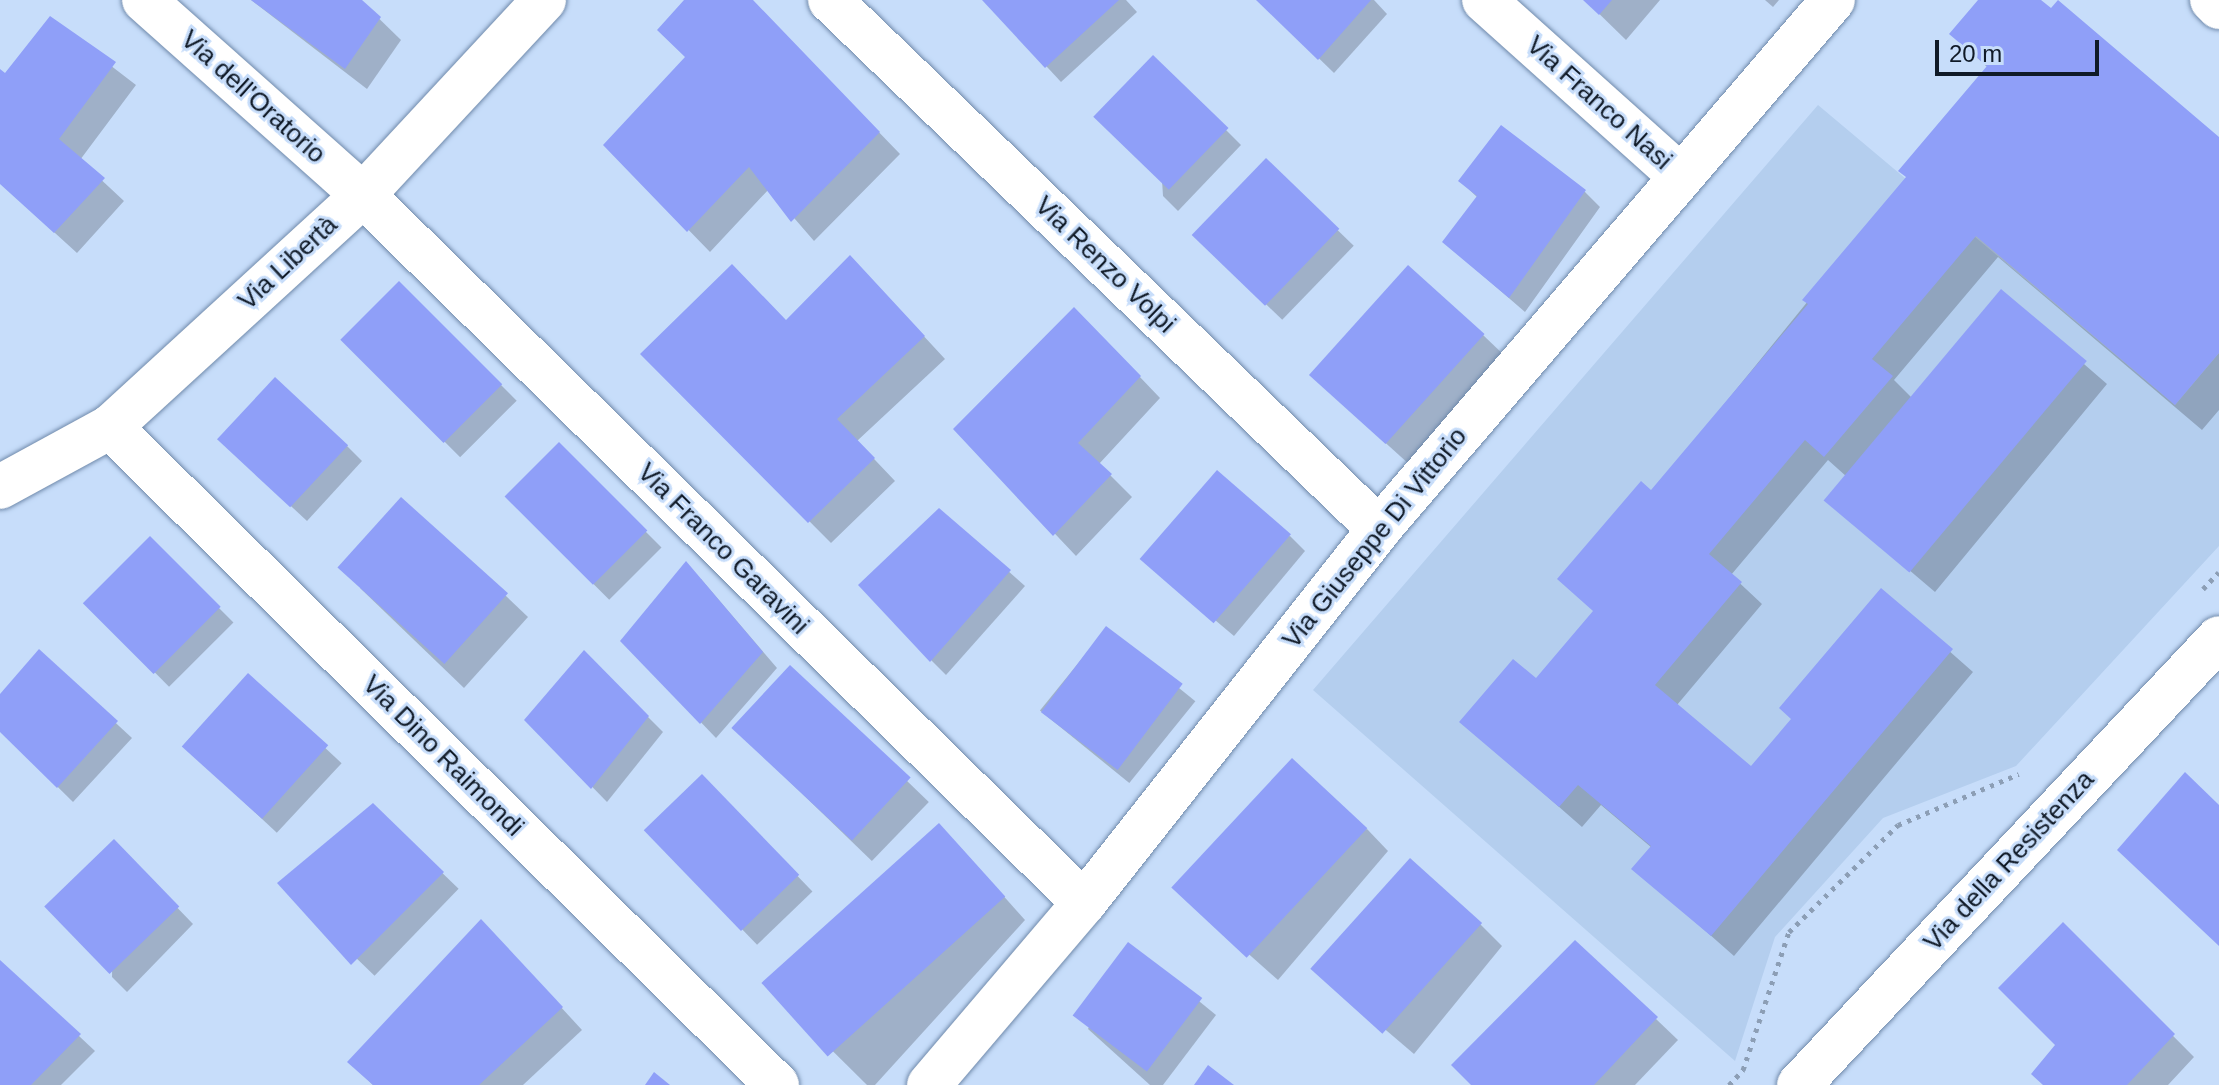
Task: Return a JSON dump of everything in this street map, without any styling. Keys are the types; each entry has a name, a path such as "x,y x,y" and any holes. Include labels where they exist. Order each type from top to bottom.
{"street":[{"name":"Via dell'Oratorio","path":"144,0 363,195"},
{"name":"Via Libertà","path":"0,487 110,427 363,195 544,0"},
{"name":"Via Renzo Volpi","path":"830,0 1379,529"},
{"name":"Via Franco Nasi","path":"1484,0 1679,175"},
{"name":"Via Giuseppe Di Vittorio","path":"929,1085 1084,903 1379,529 1679,175 1833,0"},
{"path":"2212,0 2219,7"},
{"name":"Via Franco Garavini","path":"363,195 1084,903"},
{"name":"Via Dino Raimondi","path":"110,427 777,1085"},
{"name":"Via della Resistenza","path":"1799,1085 2219,638"}],"path":[{"path":"2197,594 2219,572"},
{"path":"1729,1085 1743,1070 1789,932 1898,825 2023,773"}],"shaded area":[{"path":"1818,105 2175,405 2219,353 2219,546 2016,766 1883,818 1775,937 1735,1061 1313,690"}],"building":[{"path":"251,0 362,0 381,17 345,69"},
{"path":"684,0 753,0 880,132 791,222 749,167 687,232 603,145 685,57 657,30"},
{"path":"982,0 1119,0 1045,68"},
{"path":"1256,0 1371,0 1318,60"},
{"path":"1583,0 1612,0 1599,15"},
{"path":"1978,0 2041,0 2051,8 2058,0 2219,137 2219,353 2175,405 1976,236 1872,359 1893,376 1824,457 1805,440 1709,554 1742,582 1655,685 1751,766 1791,719 1779,708 1881,588 1953,649 1711,936 1631,869 1651,846 1578,785 1559,807 1459,722 1513,659 1536,678 1593,611 1557,579 1641,481 1651,490 1808,304 1802,300 1906,177 1898,171 1987,66 1949,34"},
{"path":"50,16 116,62 59,139 105,178 54,233 0,184 0,69 5,73"},
{"path":"1153,55 1229,128 1169,190 1093,117"},
{"path":"1501,125 1586,190 1509,298 1442,242 1477,196 1458,181"},
{"path":"1266,158 1339,229 1265,306 1192,235"},
{"path":"850,255 925,336 837,419 875,458 808,523 640,354 732,264 786,320"},
{"path":"1408,265 1485,334 1386,444 1309,375"},
{"path":"399,281 502,384 444,443 340,340"},
{"path":"2001,289 2087,361 1909,572 1824,500"},
{"path":"1074,307 1141,376 1078,443 1112,474 1053,536 953,429"},
{"path":"275,377 348,445 290,507 217,439"},
{"path":"559,442 647,530 593,585 505,496"},
{"path":"1217,470 1291,534 1214,623 1140,559"},
{"path":"401,497 508,593 444,664 337,568"},
{"path":"939,508 1011,570 930,662 858,585"},
{"path":"150,536 221,607 154,674 83,603"},
{"path":"686,561 763,652 700,724 620,641"},
{"path":"1106,626 1183,684 1118,770 1041,712"},
{"path":"39,649 118,721 57,788 0,732 0,694"},
{"path":"584,650 649,716 591,789 524,720"},
{"path":"790,665 911,778 852,840 731,728"},
{"path":"248,673 328,745 262,819 182,747"},
{"path":"1292,758 1367,828 1247,958 1171,887"},
{"path":"2185,772 2219,805 2219,946 2117,850"},
{"path":"702,774 799,875 741,931 644,830"},
{"path":"373,803 444,872 351,965 277,883"},
{"path":"939,823 1005,897 828,1056 761,983"},
{"path":"114,839 179,907 110,974 44,906"},
{"path":"1410,858 1482,923 1382,1034 1310,969"},
{"path":"481,919 563,1007 479,1085 373,1085 347,1062"},
{"path":"2063,922 2175,1034 2127,1085 2043,1085 2031,1074 2055,1045 1998,988"},
{"path":"1575,940 1658,1017 1594,1085 1471,1085 1451,1065"},
{"path":"1128,942 1202,998 1147,1071 1073,1015"},
{"path":"0,960 81,1034 31,1085 0,1085"},
{"path":"1208,1065 1234,1085 1194,1085"},
{"path":"654,1072 670,1085 645,1085"}]}
